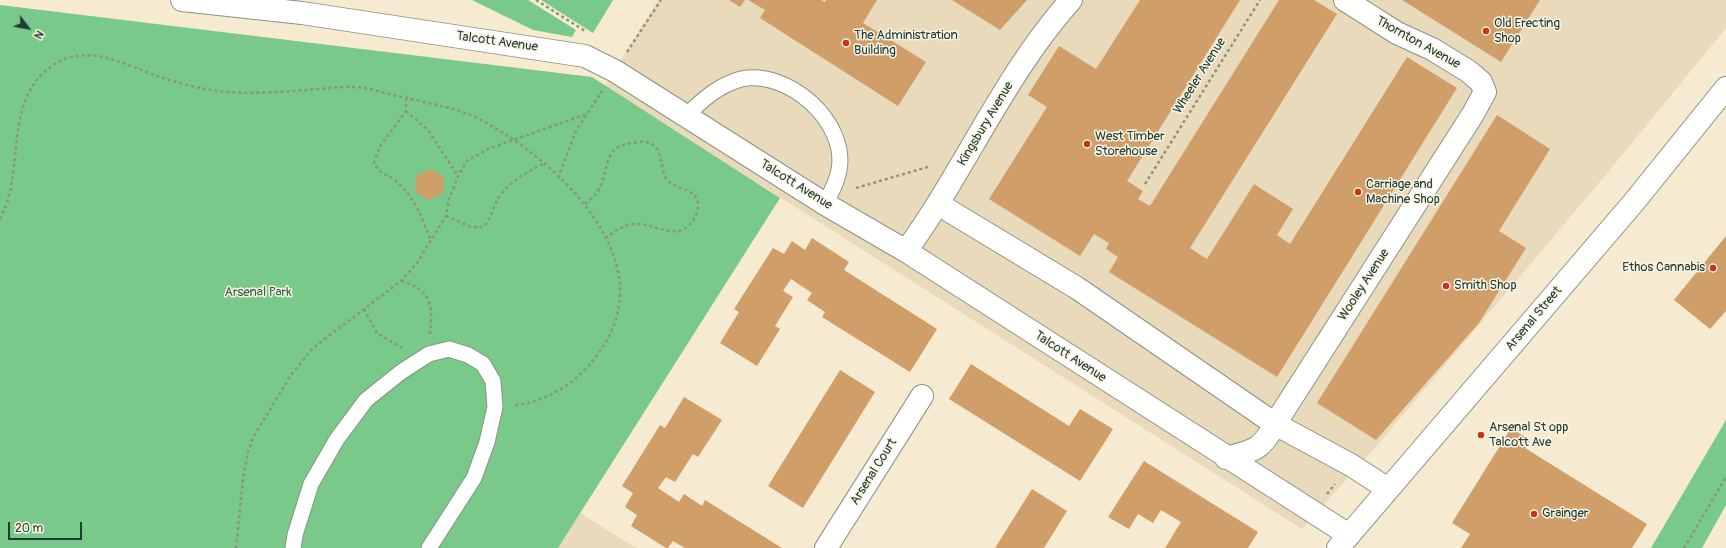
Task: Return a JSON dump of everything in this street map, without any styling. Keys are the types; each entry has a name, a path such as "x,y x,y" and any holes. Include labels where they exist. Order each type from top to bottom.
{"street":[{"name":"Talcott Avenue","path":"182,0 310,14 585,56 615,72 825,204 906,251 1226,458 1343,541"},
{"name":"Kingsbury Avenue","path":"906,251 938,204 1032,51 1071,0"},
{"name":"Thornton Avenue","path":"1345,0 1397,33 1432,49 1468,71 1481,82 1485,92"},
{"name":"Arsenal Street","path":"1343,541 1634,202 1726,88"},
{"name":"Wooley Avenue","path":"1226,458 1248,452 1267,440 1275,424 1465,128 1485,92"},
{"path":"938,204 1077,288 1275,424 1351,465 1388,489"},
{"name":"Arsenal Court","path":"826,548 922,396"}],"lane":[{"path":"686,116 704,98 723,86 742,79 763,78 780,83 797,92 816,107 831,126 839,149 840,170 834,188 825,204"},
{"path":"293,548 295,535 311,484 337,439 366,400 401,372 429,354 449,349 468,355 483,364 493,381 495,407 487,442 474,478 429,548"}],"path":[{"path":"536,0 589,34"},
{"name":"Wheeler Avenue","path":"1144,184 1260,0"},
{"path":"0,219 6,208 12,186 21,111 39,76 54,64 71,56 91,55 111,58 158,76 210,90 238,92 359,88 450,107 476,118 512,140 543,164 586,204 607,237 619,278 619,304 614,326 606,344 592,364 576,379 552,393 527,404 495,407"},
{"path":"406,98 406,111 380,146 374,163 379,171 394,179 407,193 421,215 431,242"},
{"path":"406,111 428,130 458,176"},
{"path":"236,548 243,479 248,452 254,436 291,375 313,348 401,281 417,263 446,216 449,199 458,176 467,161 488,149 587,114"},
{"path":"586,204 598,191 608,158 613,150 639,141 652,144 660,152 666,178 694,195 699,205 695,218 687,228 673,231 637,224 623,226 607,237"},
{"path":"446,216 472,227 483,227 491,218 500,196 510,184 543,164"},
{"path":"851,190 870,183 934,166"},
{"path":"364,309 377,333 405,350 429,354 431,310 426,294 413,284 401,281"},
{"path":"1684,548 1726,477"}],"shaded area":[{"path":"658,0 1726,0 1726,28 1609,171 1380,442 1302,529 605,86"},
{"path":"580,513 636,548 558,548"}],"green space":[{"path":"472,0 528,0 576,30 572,37 533,30"},
{"path":"541,0 613,0 593,33"},
{"name":"Arsenal Park","path":"0,5 592,77 780,198 558,548 0,548"},
{"path":"1726,420 1726,505 1702,548 1651,548"}],"building":[{"path":"729,0 745,0 740,7"},
{"name":"The Administration Building","path":"748,0 821,0 825,2 826,0 877,0 863,23 926,62 898,106 760,18 765,10"},
{"path":"952,0 1027,0 1000,30"},
{"name":"Carriage and Machine Shop","path":"1140,0 1240,0 1127,181 1143,191 1138,199 1150,206 1279,0 1314,0 1337,14 1190,248 1207,259 1254,184 1293,209 1277,235 1290,244 1407,57 1457,88 1277,377 1109,272 1118,257 1106,249 1109,243 1094,234 1080,256 989,199 1047,107 1028,95 1059,46 1096,69"},
{"name":"Old Erecting Shop","path":"1402,0 1540,0 1501,62"},
{"name":"Smith Shop","path":"1497,115 1550,149 1499,231 1526,248 1479,323 1376,440 1317,403"},
{"path":"430,169 444,177 443,193 429,200 415,192 416,176"},
{"name":"Ethos Cannabis","path":"1726,236 1726,311 1710,329 1674,300"},
{"path":"812,238 849,262 844,270 937,329 910,372 822,317 825,312 807,300 812,293 791,279 783,291 793,297 775,326 780,329 757,366 720,343 739,312 734,309 773,248 784,254 792,241 805,250"},
{"path":"971,364 1069,426 1080,409 1113,429 1080,481 949,399"},
{"path":"840,370 875,392 803,508 768,486"},
{"path":"684,397 722,420 698,457 693,454 675,482 666,477 658,488 679,502 684,494 702,506 705,500 782,548 685,548 673,541 668,548 666,548 631,526 637,515 625,507 633,493 622,486 660,425 665,428"},
{"path":"1511,428 1530,440 1525,448 1647,524 1632,548 1461,548 1470,534 1452,523"},
{"path":"1144,461 1258,532 1248,548 1165,548 1181,522 1161,510 1153,523 1138,514 1129,529 1108,517"},
{"path":"1032,489 1067,511 1044,548 995,548"}],"place":[{"name":"Old Erecting Shop","path":"1486,31"},
{"name":"The Administration Building","path":"846,43"},
{"name":"West Timber Storehouse","path":"1087,144"},
{"name":"Carriage and Machine Shop","path":"1358,192"},
{"name":"Ethos Cannabis","path":"1713,268"},
{"name":"Smith Shop","path":"1446,286"},
{"name":"Arsenal St opp Talcott Ave","path":"1481,435"},
{"name":"Grainger","path":"1534,514"}]}
